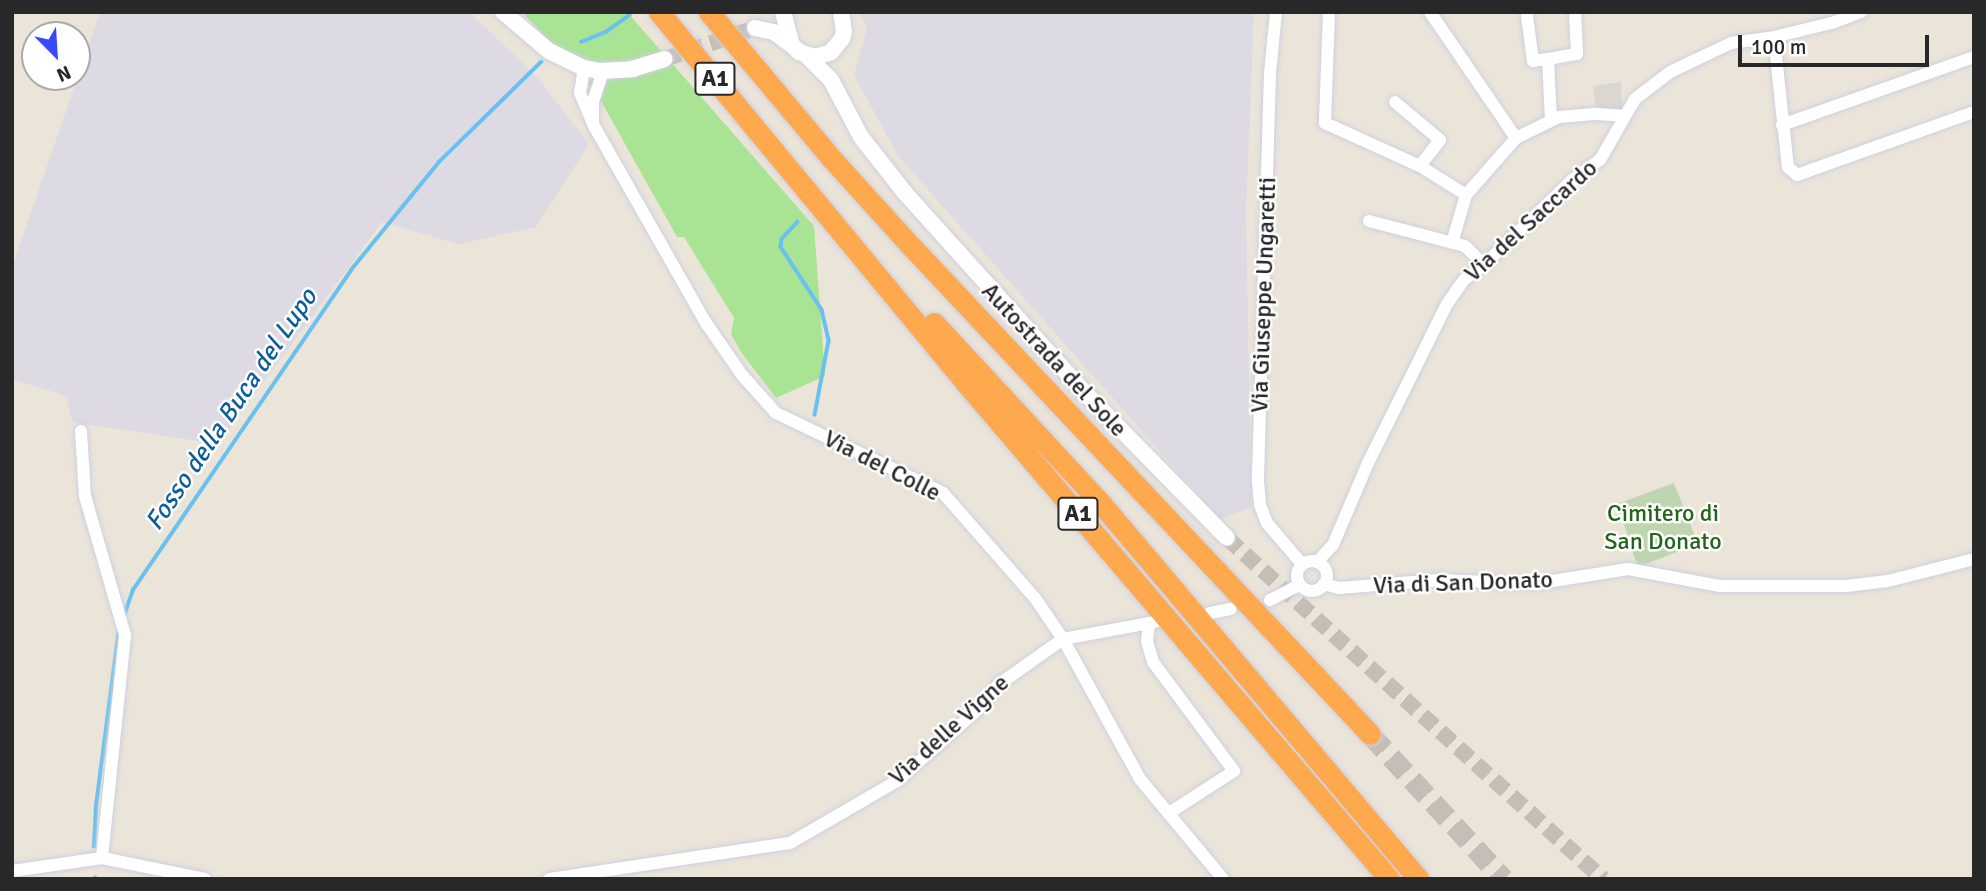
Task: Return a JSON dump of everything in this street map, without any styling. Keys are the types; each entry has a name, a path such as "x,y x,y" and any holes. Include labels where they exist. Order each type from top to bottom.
{"highway":[{"name":"A1","path":"659,12 965,382 1389,879"},
{"name":"Autostrada del Sole","path":"709,12 832,159 910,245 1370,734"},
{"name":"A1","path":"771,147 1099,501 1418,879"}],"main road":[{"path":"503,12 549,51 584,68 603,71 632,69 665,60"},
{"path":"792,46 781,12 755,28 774,32 792,46 807,56 831,80 861,137 905,193 1089,397 1227,538"},
{"path":"831,80 844,31 841,12"},
{"path":"807,56 824,56 838,46"}],"street":[{"name":"Via Giuseppe Ungaretti","path":"1276,12 1270,73 1258,481 1260,505 1267,523 1301,564"},
{"path":"1329,12 1325,123 1420,166 1466,195"},
{"path":"1430,12 1516,138"},
{"path":"1527,16 1533,61 1577,54 1575,12"},
{"name":"Via del Saccardo","path":"1317,562 1333,545 1368,463 1447,304 1464,280 1484,265 1572,180 1600,160 1635,99 1670,72 1731,43 1774,37 1835,22 1861,12"},
{"path":"1774,37 1788,167 1797,175 1974,112"},
{"path":"1782,125 1974,57"},
{"path":"1549,59 1551,120"},
{"name":"Via del Colle","path":"584,68 580,93 594,126 706,323 763,401 795,423 943,493 1035,598 1063,639 1140,779 1223,879"},
{"path":"594,126 593,102 603,71"},
{"path":"1395,102 1440,140 1420,166"},
{"path":"1452,243 1466,195 1516,138 1551,120 1597,114 1623,116"},
{"path":"1369,221 1465,246 1484,265"},
{"path":"81,431 85,496 125,635 102,858"},
{"name":"Via di San Donato","path":"1324,584 1339,588 1439,580 1534,584 1628,569 1720,586 1846,586 1911,576 1974,559"},
{"path":"1317,562 1326,571 1324,584 1313,591 1300,585 1297,572 1301,564 1317,562"},
{"path":"1270,600 1300,585"},
{"path":"1210,613 1231,609"},
{"path":"1063,639 1152,622 1147,641 1153,662 1234,771 1169,813"},
{"name":"Via delle Vigne","path":"549,879 790,843 897,781 983,705 1007,678 1063,639"},
{"path":"12,872 102,858 205,879"}],"shaded area":[{"path":"100,12 469,12 536,76 589,144 536,227 459,244 382,222 218,444 72,422 67,396 12,379 12,268 73,91 91,91 91,38"},
{"path":"858,12 1254,12 1246,211 1251,507 1220,519 898,156 854,75 867,28"},
{"path":"1621,82 1623,116 1597,114 1593,86"}],"green space":[{"path":"522,12 627,12 814,226 825,376 776,398 741,352 731,334 734,318 684,237 677,237 596,92"},
{"name":"Cimitero di San Donato","path":"1674,483 1698,544 1638,567 1629,542 1639,538 1637,533 1628,536 1617,504"}],"waterway":[{"name":"Fosso della Buca del Lupo","path":"581,42 606,32 629,15"},
{"name":"Fosso della Buca del Lupo","path":"124,616 133,590 351,270 439,162 541,62"},
{"path":"798,222 782,239 781,247 822,310 829,341 815,415"},
{"name":"Fosso della Buca del Lupo","path":"94,847 96,806 119,630"}],"tunnel":[{"path":"665,59 755,28"},
{"path":"1227,538 1603,879"},
{"path":"1370,734 1504,879"}]}
